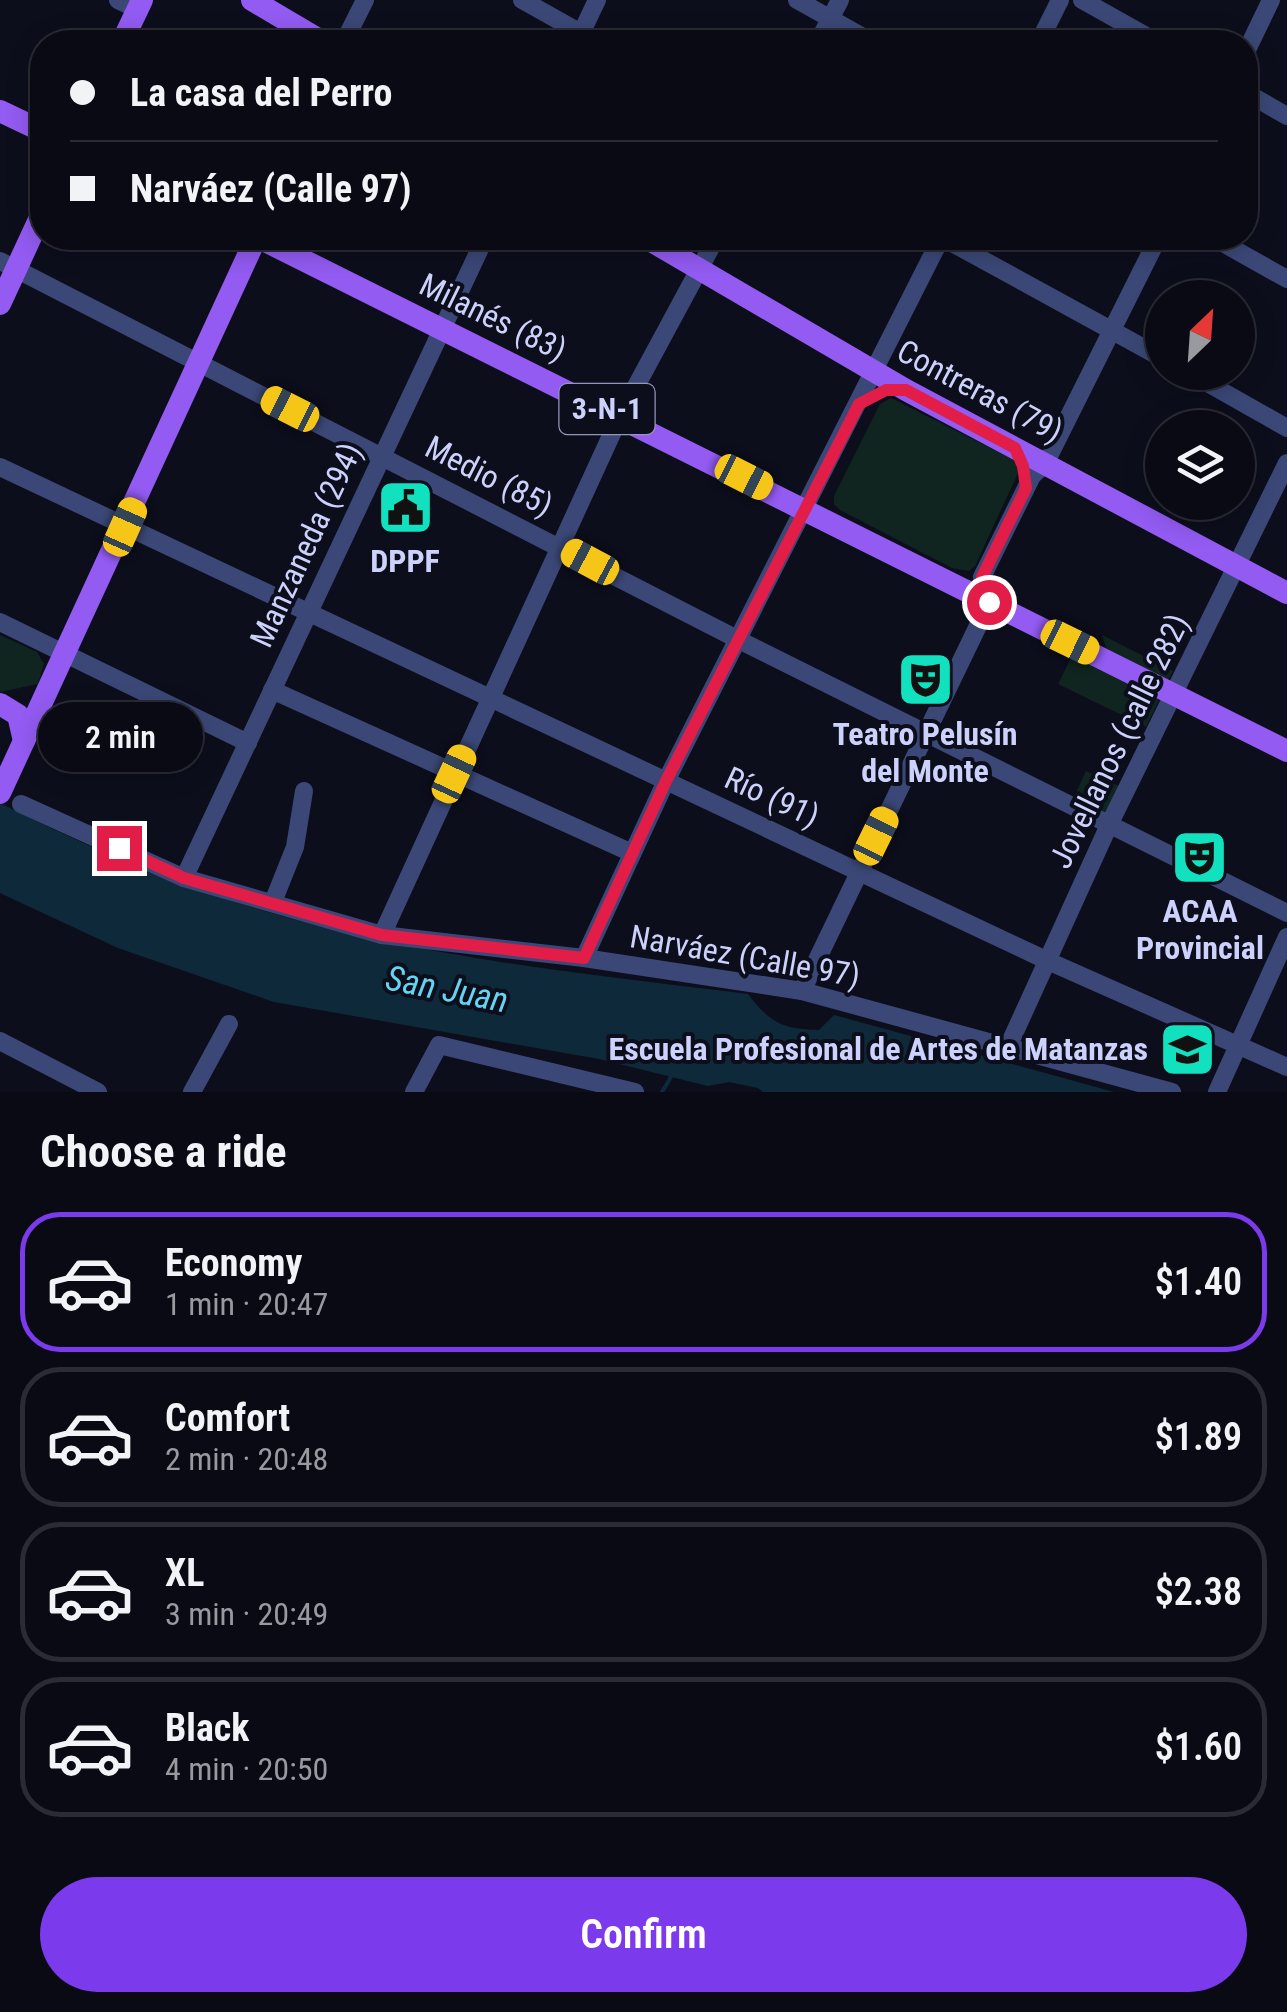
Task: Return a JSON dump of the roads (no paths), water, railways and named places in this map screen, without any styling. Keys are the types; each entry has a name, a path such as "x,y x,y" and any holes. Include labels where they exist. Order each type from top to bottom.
{"main road":[{"path":"252,0 303,30"},
{"path":"125,30 132,3"},
{"path":"0,111 30,125"},
{"path":"0,304 8,265 30,231"},
{"path":"6,791 46,691 252,250"},
{"name":"Milanés (83)","path":"283,250 1287,751"},
{"name":"Contreras (79)","path":"666,250 906,390 1287,593"},
{"path":"0,701 46,691"},
{"path":"0,701 18,715 24,741"}],"street":[{"path":"350,30 365,0"},
{"path":"522,0 569,30"},
{"path":"588,30 597,0"},
{"path":"797,0 850,30"},
{"path":"824,30 840,0"},
{"path":"1045,30 1060,0"},
{"path":"1082,0 1136,30"},
{"path":"1256,30 1270,0"},
{"path":"1258,99 1287,116"},
{"name":"Manzaneda (294)","path":"184,878 478,250"},
{"path":"382,935 620,416 710,250"},
{"path":"584,958 666,781 936,250"},
{"path":"964,250 1145,348"},
{"path":"953,584 967,584 982,577 1032,476 1045,464 1152,250"},
{"path":"1235,250 1287,279"},
{"name":"Medio (85)","path":"8,265 737,639 1287,914"},
{"path":"859,404 886,390 906,390"},
{"path":"1220,390 1287,428"},
{"path":"1015,448 1026,488"},
{"name":"Jovellanos (calle 282)","path":"1008,1047 1173,693 1287,463"},
{"name":"Río (91)","path":"0,467 488,700 1048,961 1287,1067"},
{"path":"824,473 825,506 839,525"},
{"path":"802,990 989,602 982,577"},
{"path":"0,622 248,743"},
{"path":"272,690 632,853"},
{"name":"Narváez (Calle 97)","path":"6,791 184,878 382,935 584,958 802,990 1172,1092"},
{"path":"272,902 294,846 304,791"},
{"path":"1216,1092 1287,938"},
{"path":"192,1092 229,1024"},
{"path":"0,1041 98,1092"},
{"path":"414,1092 440,1045 635,1092"}],"water":[{"name":"San Juan","path":"0,803 153,872 232,901 312,924 474,958 748,994 770,1018 786,1026 819,1030 834,1015 1114,1092 763,1092 729,1082 708,1086 599,1059 274,1002 118,948 0,893"}],"waterway":[{"path":"662,1092 671,1077"}],"place":[{"name":"DPPF","path":"405,507"},
{"name":"Teatro Pelusín del Monte","path":"925,680"},
{"name":"ACAA Provincial","path":"1200,857"},
{"name":"Escuela Profesional de Artes de Matanzas","path":"1187,1049"}]}
